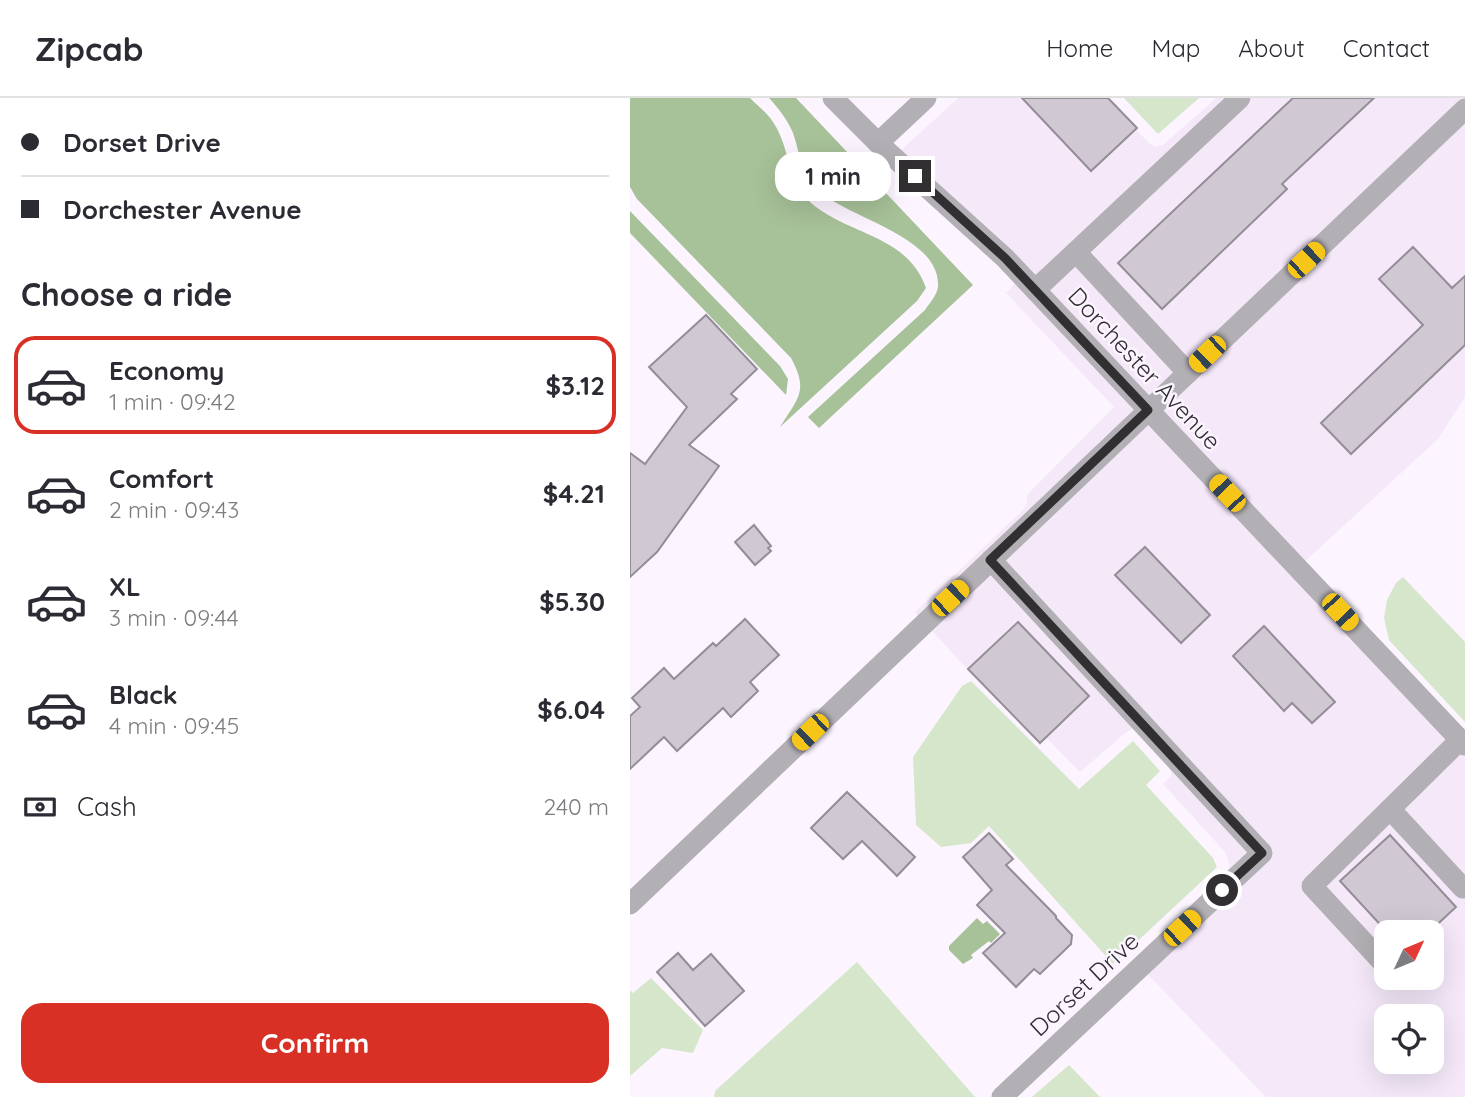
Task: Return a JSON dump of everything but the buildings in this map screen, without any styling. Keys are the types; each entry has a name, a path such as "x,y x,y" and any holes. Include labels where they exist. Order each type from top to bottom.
{"street":[{"name":"Dorchester Avenue","path":"833,98 878,143 1005,258 1462,743"},
{"path":"878,143 926,98"},
{"path":"1035,290 1240,98"},
{"path":"630,904 1465,109"},
{"path":"1076,252 1188,373"},
{"name":"Dorset Drive","path":"990,560 1262,853 1002,1097"},
{"path":"1374,953 1311,886 1462,743"},
{"path":"1390,809 1464,888"}],"shaded area":[{"path":"630,98 750,98 771,119 779,133 794,177 806,198 831,217 894,248 918,271 926,288 917,301 780,427 799,394 799,379 791,358 637,199 630,187"},
{"path":"769,98 796,98 973,285 819,428 808,417 925,310 938,287 935,268 923,253 886,228 824,195 810,183 791,128"},
{"path":"958,98 1105,98 1155,147 1163,145 1216,98 1465,98 1465,397 1438,439 1301,565 1465,741 1465,1097 1266,1097 1134,960 1227,872 1230,865 1225,852 1163,784 1171,776 1172,765 1140,730 1132,729 1080,772 980,671 967,669 915,612 1023,510 1027,495 1114,407 1006,293 1017,281 897,154"},
{"path":"1124,98 1199,98 1158,134"},
{"path":"630,211 780,366 788,379 786,395 630,233"},
{"path":"1403,577 1465,642 1465,722 1389,640 1384,618 1387,600 1396,583"},
{"path":"971,681 1079,789 1133,741 1160,771 1146,785 1213,858 1217,867 1113,964 989,826 971,843 941,847 916,825 913,757 962,686"},
{"path":"977,918 983,924 987,921 1000,934 963,964 949,950 949,946"},
{"path":"857,962 975,1097 714,1097 715,1091"},
{"path":"651,978 703,1030 693,1053 662,1048 630,1076 630,990 633,993"},
{"path":"1069,1065 1100,1097 1032,1097"}],"route":[{"path":"915,176 1005,258 1148,410 990,560 1262,853 1222,890"}]}
